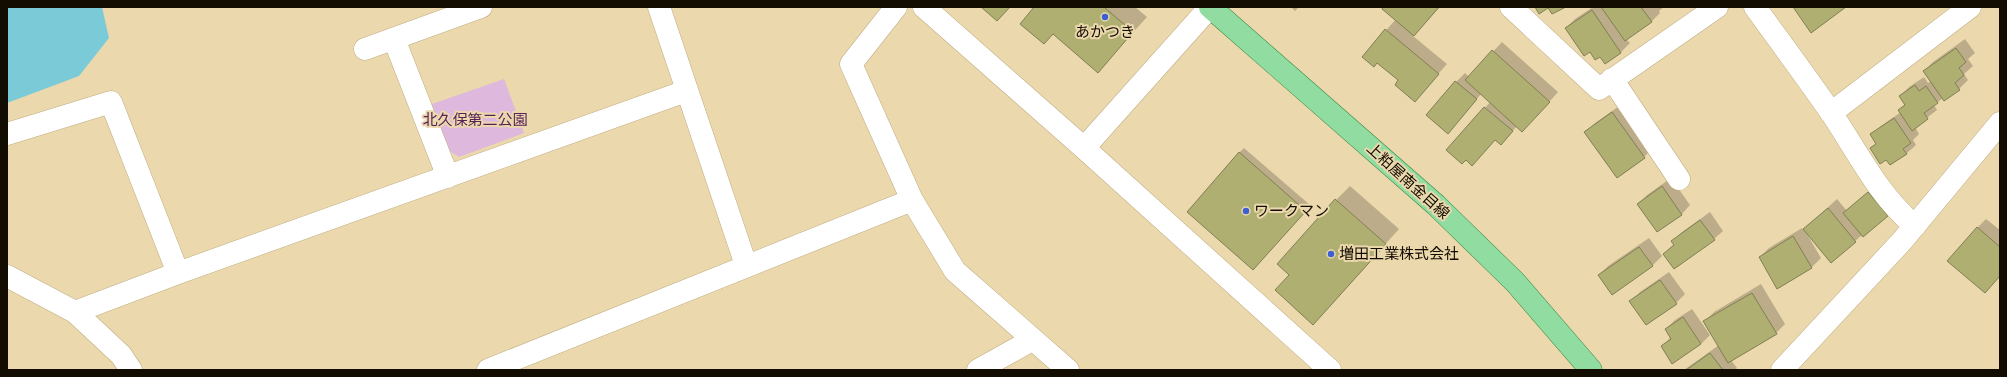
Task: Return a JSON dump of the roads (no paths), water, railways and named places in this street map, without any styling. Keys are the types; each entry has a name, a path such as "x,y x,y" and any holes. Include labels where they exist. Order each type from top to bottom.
{"main road":[{"name":"上粕屋南金目線","path":"1210,7 1436,205 1515,282 1591,370"}],"street":[{"path":"365,50 481,7"},
{"path":"659,7 686,91 746,265"},
{"path":"896,7 852,64 912,200 955,271 1068,370"},
{"path":"924,7 1084,148 1330,370"},
{"path":"1084,148 1210,7"},
{"path":"1511,7 1598,89 1717,7"},
{"path":"1755,7 1831,113 1886,196 1900,214 1915,226"},
{"path":"1831,113 1970,7"},
{"path":"394,39 448,177"},
{"path":"1612,79 1679,179"},
{"path":"75,312 178,273 686,91"},
{"path":"7,134 111,102 178,273"},
{"path":"1782,370 1915,226 2000,123"},
{"path":"488,370 746,265 912,200"},
{"path":"7,276 75,312 121,355 131,370"},
{"path":"978,370 1032,340"}],"water":[{"path":"7,7 102,7 109,38 79,76 7,103"}],"place":[{"name":"あかつき","path":"1105,17"},
{"name":"ワークマン","path":"1246,211"},
{"name":"増田工業株式会社","path":"1331,254"}],"park label":[{"name":"北久保第二公園","path":"475,120"}]}
